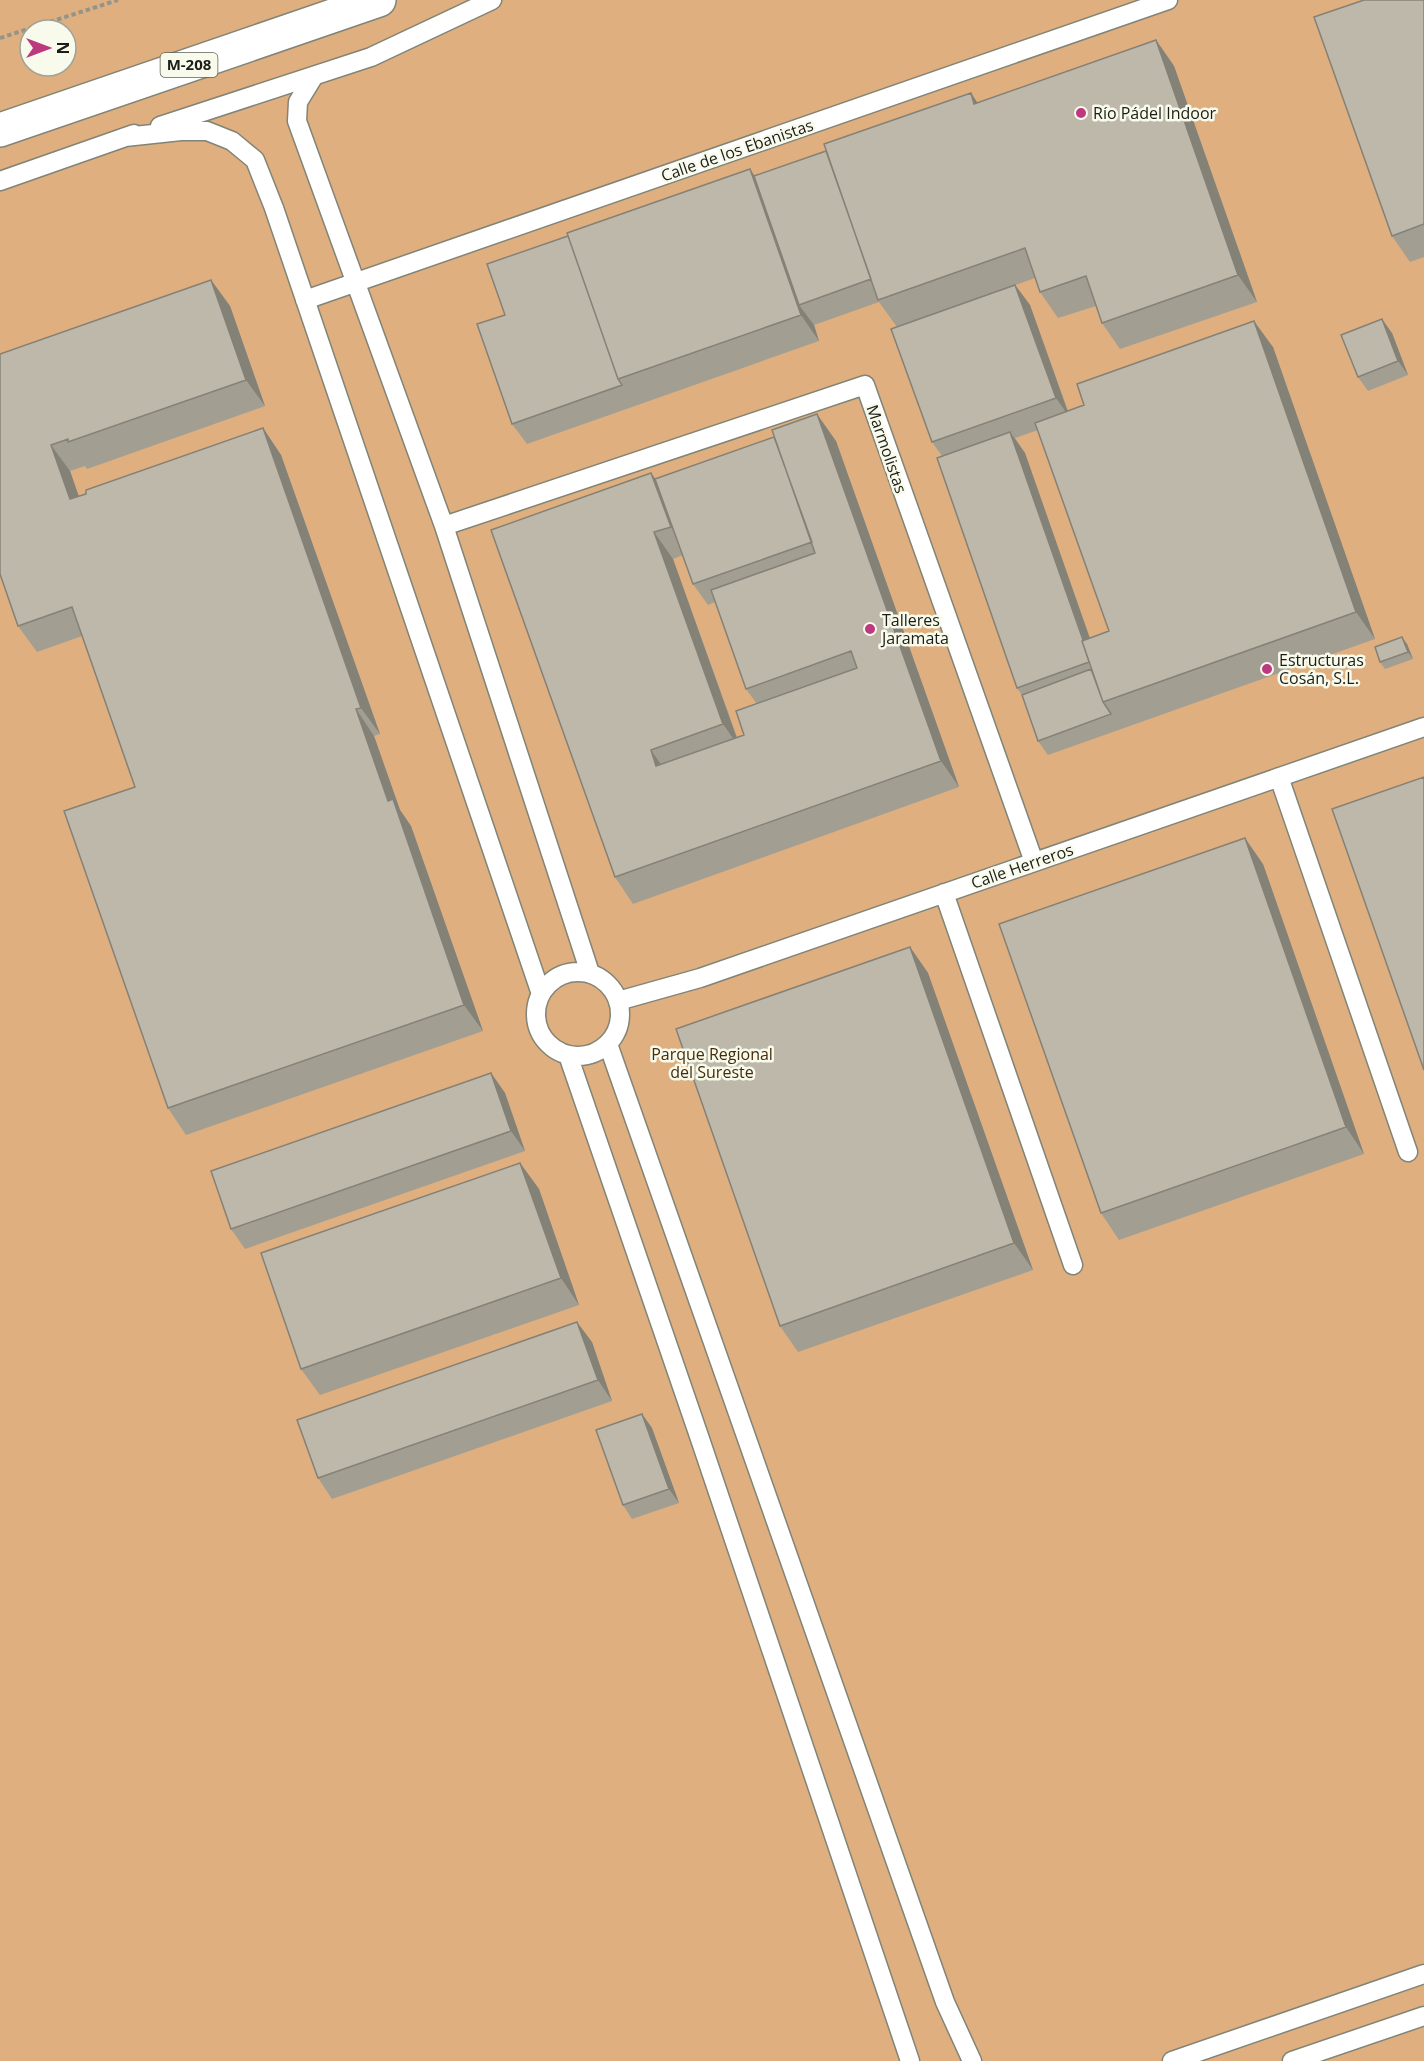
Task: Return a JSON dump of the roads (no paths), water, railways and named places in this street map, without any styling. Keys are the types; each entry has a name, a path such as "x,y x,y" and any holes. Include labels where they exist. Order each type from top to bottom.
{"main road":[{"name":"M-208","path":"0,130 379,0"}],"lane":[{"path":"0,181 125,137 371,57 492,0"},
{"name":"Calle de los Ebanistas","path":"305,300 1168,0"},
{"path":"314,76 298,102 297,122 444,526 590,974"},
{"path":"125,137 181,131 207,131 232,141 255,160 274,208 541,994"},
{"name":"Marmolistas","path":"444,526 865,385 1034,862"},
{"name":"Calle Herreros","path":"618,1001 700,978 1424,727"},
{"path":"1279,777 1408,1152"},
{"path":"944,893 1073,1265"},
{"path":"576,972 590,974 602,979 612,989 618,1001 619,1024 615,1035 608,1044 590,1055 568,1055 556,1051 539,1032 536,1019 541,994 549,983 562,975 576,972"},
{"path":"608,1044 945,2002 972,2061"},
{"path":"568,1055 707,1458 910,2061"},
{"path":"1172,2061 1424,1974"},
{"path":"1292,2061 1424,2016"}],"place":[{"name":"Río Pádel Indoor","path":"1081,113"},
{"name":"Talleres Jaramata","path":"870,629"},
{"name":"Estructuras Cosán, S.L.","path":"1267,669"}],"park label":[{"name":"Parque Regional del Sureste","path":"712,1063"}]}
